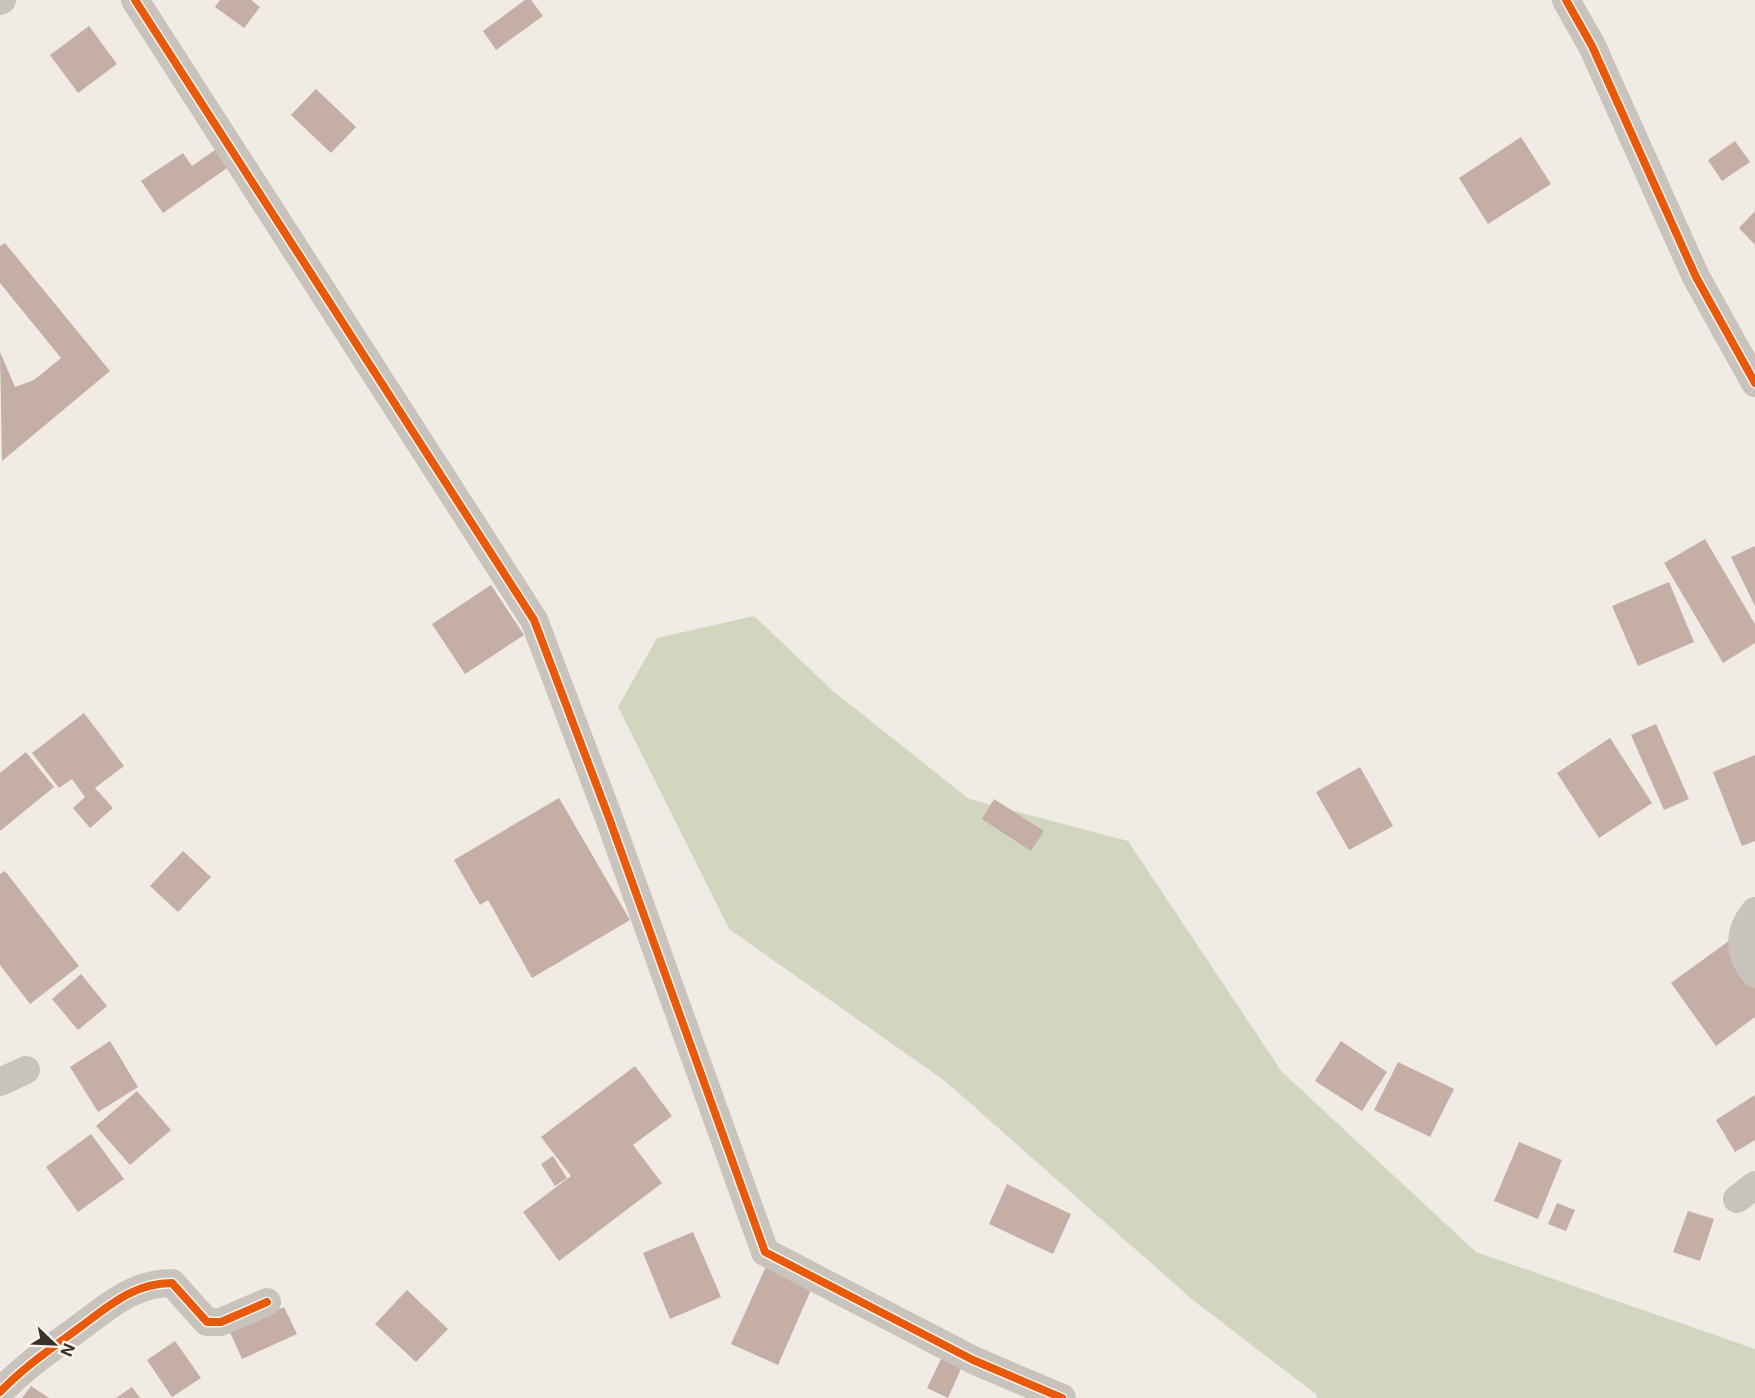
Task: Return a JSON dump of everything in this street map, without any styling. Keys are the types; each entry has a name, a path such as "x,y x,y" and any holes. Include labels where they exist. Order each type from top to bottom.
{"street":[{"path":"135,0 534,620 609,818 765,1252 973,1360 1062,1398"},
{"path":"1566,0 1592,46 1696,277 1755,383"},
{"path":"1755,911 1748,919 1742,937 1741,951 1755,974"},
{"path":"0,1082 26,1070"},
{"path":"0,1392 48,1348 112,1301 135,1289 157,1282 172,1282 207,1322 221,1322 267,1302"}],"green space":[{"path":"754,616 833,691 969,799 1128,841 1282,1072 1476,1252 1755,1349 1755,1398 1317,1398 1316,1394 1194,1301 945,1081 729,929 618,707 657,638"}],"building":[{"path":"220,0 251,0 260,7 244,28 215,7"},
{"path":"525,0 531,0 543,16 496,50 483,31"},
{"path":"89,26 117,64 78,93 50,55"},
{"path":"316,89 356,127 331,153 291,115"},
{"path":"1521,137 1551,184 1488,224 1459,178"},
{"path":"1735,141 1750,162 1722,181 1708,160"},
{"path":"215,150 227,168 163,213 141,181 183,153 192,166"},
{"path":"1755,211 1755,245 1739,228"},
{"path":"5,243 110,371 2,461 0,352 15,387 34,380 61,358 0,283 0,246"},
{"path":"1705,539 1755,624 1755,643 1723,663 1664,563"},
{"path":"1755,546 1755,606 1731,557"},
{"path":"1669,582 1694,642 1638,666 1612,606"},
{"path":"491,585 524,635 465,674 432,624"},
{"path":"84,713 124,766 95,788 113,808 90,828 73,808 85,797 72,779 59,788 32,753"},
{"path":"1656,724 1689,799 1664,810 1631,735"},
{"path":"1610,738 1652,803 1599,838 1557,773"},
{"path":"26,752 54,787 0,831 0,773"},
{"path":"1755,755 1755,841 1742,846 1713,772"},
{"path":"1360,767 1393,826 1349,850 1316,792"},
{"path":"559,798 630,920 532,978 488,900 480,905 454,860"},
{"path":"994,799 1044,831 1031,851 982,819"},
{"path":"183,851 211,877 178,912 150,886"},
{"path":"5,871 79,966 30,1004 0,965 0,874"},
{"path":"1733,938 1755,969 1755,1017 1716,1046 1671,983"},
{"path":"81,974 107,1006 78,1030 52,999"},
{"path":"110,1041 138,1087 98,1112 70,1067"},
{"path":"1341,1041 1387,1072 1362,1111 1315,1081"},
{"path":"1398,1062 1454,1089 1430,1137 1374,1110"},
{"path":"635,1066 672,1116 633,1145 662,1183 559,1261 523,1212 571,1176 541,1137"},
{"path":"137,1091 171,1130 130,1165 96,1126"},
{"path":"1755,1095 1755,1140 1735,1152 1716,1120"},
{"path":"91,1134 124,1179 78,1212 46,1167"},
{"path":"1519,1142 1562,1160 1538,1219 1494,1201"},
{"path":"553,1156 567,1178 555,1186 541,1164"},
{"path":"1007,1184 1071,1214 1053,1254 989,1224"},
{"path":"1557,1203 1575,1210 1566,1231 1548,1224"},
{"path":"1688,1211 1714,1219 1700,1261 1673,1252"},
{"path":"693,1232 721,1297 670,1319 643,1253"},
{"path":"768,1262 814,1283 778,1365 731,1344"},
{"path":"407,1290 448,1329 416,1362 375,1324"},
{"path":"284,1307 297,1334 242,1359 230,1332"},
{"path":"175,1341 201,1378 172,1397 147,1360"},
{"path":"944,1353 964,1362 948,1398 927,1388"},
{"path":"31,1386 49,1398 22,1398"},
{"path":"132,1387 140,1398 116,1398"}],"cycle path":[{"path":"135,0 534,620 609,818 765,1252 973,1360 1062,1398"},
{"path":"1566,0 1592,46 1696,277 1755,383"},
{"path":"0,1392 30,1365 104,1310 124,1296 146,1287 172,1283 207,1322 221,1322 267,1302"}]}
